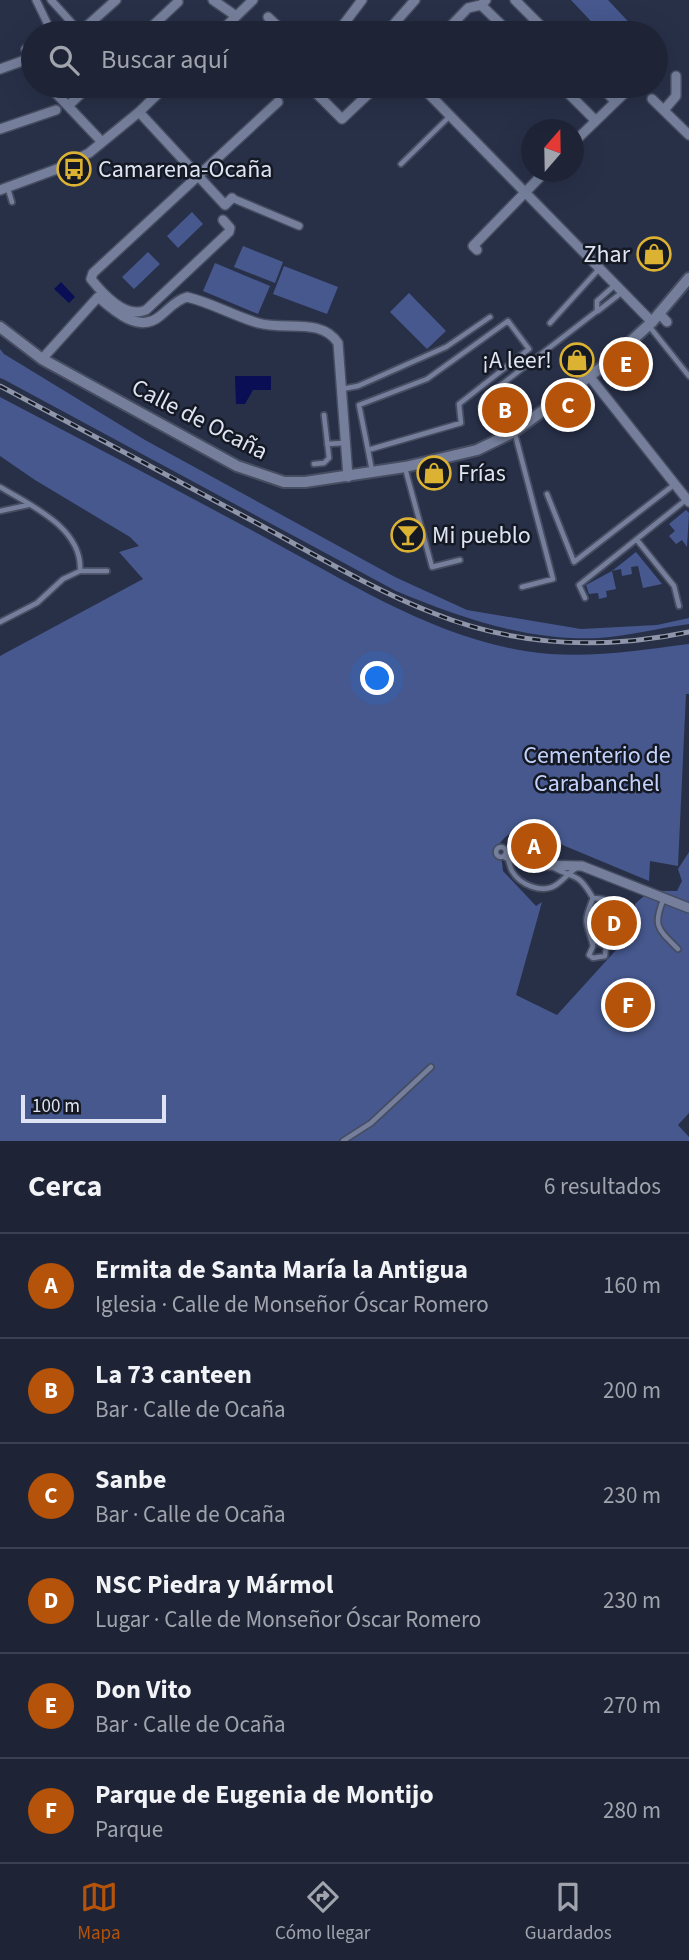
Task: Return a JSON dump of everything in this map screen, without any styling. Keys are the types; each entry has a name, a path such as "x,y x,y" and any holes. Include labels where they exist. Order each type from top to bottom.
{"street":[{"path":"36,0 46,21"},
{"path":"51,0 69,21"},
{"path":"93,21 116,0"},
{"path":"214,0 236,16"},
{"path":"231,21 253,0"},
{"path":"397,21 415,0"},
{"path":"459,0 468,8"},
{"path":"515,0 536,21"},
{"path":"158,21 180,1"},
{"path":"346,21 360,1"},
{"path":"456,21 468,8 484,2 500,21"},
{"path":"268,17 271,21"},
{"path":"0,69 21,62"},
{"path":"664,110 676,96 676,76"},
{"path":"60,98 102,142"},
{"path":"68,106 76,98"},
{"path":"4,189 71,163 102,142 154,98"},
{"path":"321,98 342,119 363,98"},
{"path":"433,98 619,288 656,320"},
{"path":"573,98 595,120"},
{"path":"612,98 615,101"},
{"path":"584,131 618,98"},
{"path":"652,99 689,135"},
{"path":"223,220 230,228 229,232 146,310 132,313 117,309 92,281 91,276 278,102"},
{"path":"0,129 56,110"},
{"path":"139,112 225,205 232,198 299,226"},
{"path":"477,250 473,246 536,182"},
{"name":"Calle de Ocaña","path":"0,327 42,359 237,467 284,482 316,481 405,467 477,450 514,432 590,377 656,320 689,278"},
{"path":"42,359 98,298 137,322 156,320 180,299 187,297 257,323 323,329 332,334 338,343 348,477"},
{"path":"590,377 688,500"},
{"path":"507,856 527,863 582,866 689,908"}],"lane":[{"path":"401,163 451,116"},
{"path":"4,189 12,202"},
{"path":"550,323 600,268"},
{"path":"597,311 597,301 619,288"},
{"path":"501,439 481,408 484,398 597,311 619,288"},
{"path":"342,389 358,386 446,347 490,317"},
{"path":"656,320 689,376"},
{"path":"368,450 461,423 459,404 529,349 508,321 427,379 359,405 372,472"},
{"path":"313,464 327,462 324,415"},
{"path":"514,432 553,579 522,587"},
{"path":"327,444 345,442"},
{"path":"405,467 432,567 460,560"},
{"path":"547,494 574,562 676,484"},
{"path":"0,487 54,520 72,541 81,563 80,571"},
{"path":"585,598 579,585 688,500"},
{"path":"0,511 29,505"},
{"path":"637,540 674,586 679,606"},
{"path":"0,622 37,603 63,579 80,571 107,570"},
{"path":"520,829 507,856 513,873 522,882 540,888 556,885 582,866"},
{"path":"549,865 583,881 593,898 586,918 586,930 593,946 589,955 593,958 605,956 606,947 591,939"},
{"path":"593,898 618,903 627,914"},
{"path":"664,898 656,917 657,924 661,932 678,948"},
{"path":"343,1141 371,1123 431,1067"}],"green space":[{"path":"571,0 608,0 628,21 591,21"},
{"path":"192,212 203,224 178,248 167,236"},
{"path":"243,246 283,262 275,283 234,267"},
{"path":"148,252 160,264 134,289 122,277"},
{"path":"215,263 270,286 258,314 203,291"},
{"path":"284,266 338,287 327,314 273,294"},
{"path":"409,293 446,331 427,349 390,312"},
{"path":"0,349 4,354 145,440 395,577 467,610 581,629 657,625 689,618 689,624 599,638 546,636 495,626 420,601 396,591 0,378"},
{"name":"Cementerio de Carabanchel","path":"0,397 361,590 424,621 457,633 525,651 566,655 607,654 689,644 689,694 686,694 678,866 650,861 649,881 553,841 550,845 539,841 540,837 518,828 514,836 509,834 502,840 495,854 502,862 503,871 536,906 542,902 516,995 557,1015 636,928 635,904 651,892 677,891 682,881 678,869 689,852 689,1113 678,1125 689,1137 689,1141 0,1141 0,656 143,579 119,552 139,546 130,537 0,456"},
{"path":"686,510 689,513 687,547 682,540 676,544 669,536 675,531 669,524"},
{"path":"636,552 662,584 643,588 638,566 631,567 632,574 622,576 621,569 612,571"},
{"path":"612,571 616,589 606,591 607,597 599,599 598,593 589,594 586,585"}],"shaded area":[{"path":"61,282 75,297 69,303 54,289"},
{"path":"235,376 271,376 271,390 253,390 245,404 236,404"}],"railway":[{"path":"0,386 362,581 433,613 496,632 560,642 624,641 689,632"}],"place":[{"name":"Camarena-Ocaña","path":"74,169"},
{"name":"Zhar","path":"654,254"},
{"name":"¡A leer!","path":"577,360"},
{"name":"Don Vito","path":"626,364"},
{"name":"Sanbe","path":"568,405"},
{"name":"La 73 canteen","path":"505,410"},
{"name":"Frías","path":"434,473"},
{"name":"Mi pueblo","path":"408,535"},
{"name":"Ermita de Santa María la Antigua","path":"534,846"},
{"name":"NSC Piedra y Mármol","path":"614,923"},
{"name":"Parque de Eugenia de Montijo","path":"628,1005"}]}
